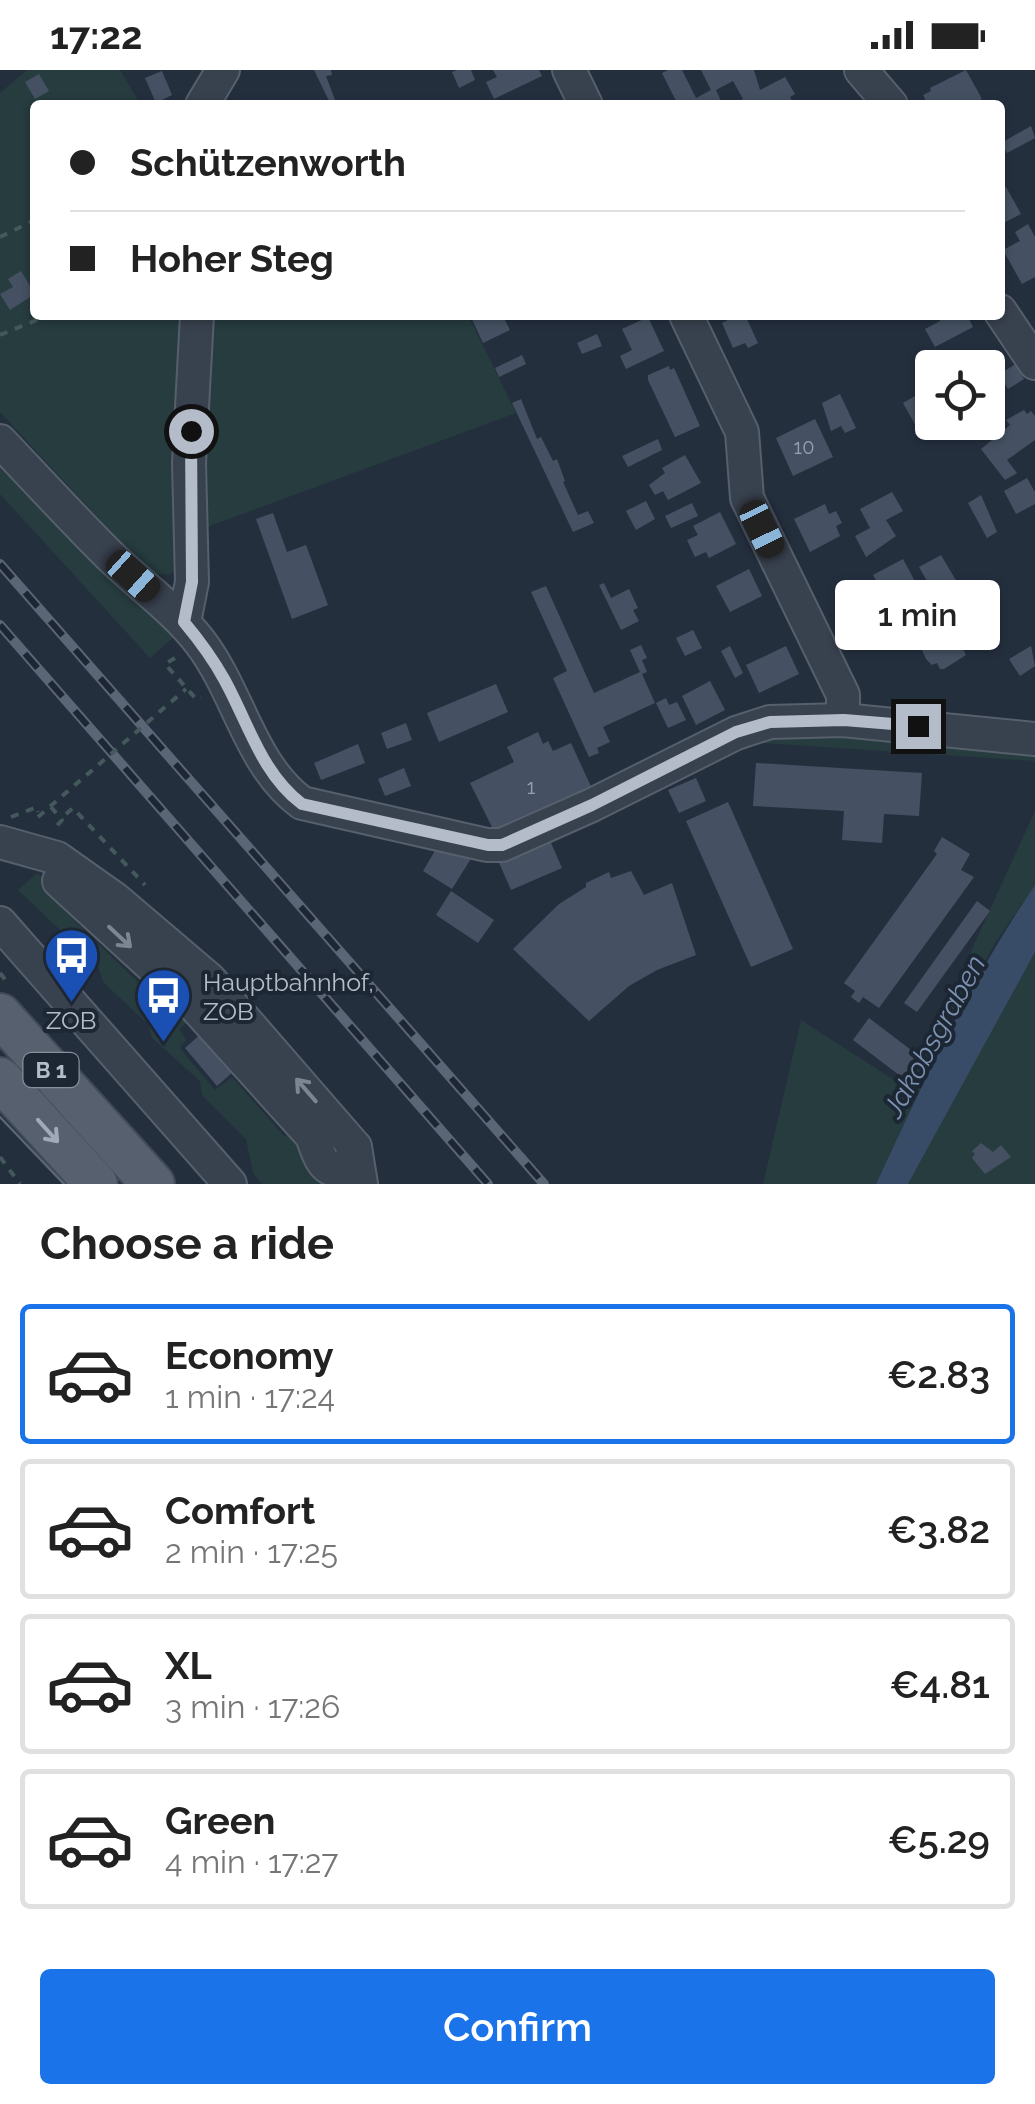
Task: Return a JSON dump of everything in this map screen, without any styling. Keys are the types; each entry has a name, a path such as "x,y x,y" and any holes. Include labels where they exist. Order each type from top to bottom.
{"main road":[{"name":"B 1","path":"0,1015 154,1184"},
{"name":"B 1","path":"0,1078 96,1184"}],"street":[{"path":"205,100 223,70"},
{"path":"569,70 584,100"},
{"path":"861,70 887,100"},
{"path":"1005,318 1035,363"},
{"path":"187,641 192,582 189,463 197,320"},
{"path":"688,320 742,432 747,498 843,695 844,720"},
{"path":"0,440 224,679 260,754 286,792 302,804 502,845 592,805 736,732 770,722 844,720 1035,739"},
{"path":"16,834 191,1002 312,1136 323,1164 334,1171 348,1167 356,1147 360,1184"},
{"path":"0,922 230,1184"}],"path":[{"path":"0,237 30,222"},
{"path":"0,335 37,320"},
{"path":"187,641 166,664 197,700"},
{"path":"38,814 37,807 11,817 16,834 186,689"},
{"path":"51,807 62,820 54,829"},
{"path":"0,1157 20,1184"}],"green space":[{"path":"27,70 120,70 138,100 30,100 30,320 190,320 181,566 168,575 149,573 0,412 0,93"},
{"path":"211,320 470,320 516,413 207,527 202,513"},
{"path":"0,453 174,637 150,658 0,494"},
{"path":"828,733 1035,749 1035,761 762,743 737,746 767,738"},
{"path":"1035,811 1035,885 995,943 946,1034 876,1184 763,1184 801,1020 908,1089"},
{"path":"37,873 75,901 75,921 175,1018 183,1012 195,1015 179,1029 186,1040 180,1048 215,1090 232,1077 285,1137 292,1122 352,1184 262,1184 253,1173 246,1139 202,1095 200,1081 152,1038 148,1024 103,982 98,966 18,890"},
{"path":"1035,952 1035,1184 908,1184 1029,961"}],"water":[{"path":"1035,885 1035,952 908,1184 876,1184 969,994"}],"building":[{"path":"314,70 331,70 332,75 326,76 335,100 329,100"},
{"path":"471,70 475,80 459,88 452,72"},
{"path":"493,70 539,70 542,76 494,99 486,82 497,77"},
{"path":"682,70 696,98 711,90 701,70 754,70 760,90 785,77 795,94 792,100 741,100 733,81 716,90 721,100 676,100 662,73"},
{"path":"966,70 982,99 926,100 923,95"},
{"path":"162,71 172,95 155,100 145,78"},
{"path":"39,74 49,91 35,99 25,82"},
{"path":"1031,126 1035,138 1007,153 1005,141"},
{"path":"1005,188 1021,214 1005,222"},
{"path":"1028,224 1035,237 1035,277 1022,284 1005,254 1005,249 1020,241 1015,232"},
{"path":"21,271 30,286 30,297 10,310 0,294 13,287 8,279"},
{"path":"472,320 505,320 510,330 483,343"},
{"path":"649,320 664,351 626,369 620,356 632,350 622,329"},
{"path":"747,320 758,343 733,348 722,323"},
{"path":"970,320 973,327 935,347 925,329 940,321"},
{"path":"597,334 602,346 582,354 577,343"},
{"path":"522,355 526,364 499,377 495,368"},
{"path":"1016,364 1024,379 1008,389 1005,370"},
{"path":"669,366 670,370 674,368 700,426 675,437 648,380 648,375"},
{"path":"840,394 856,428 845,433 841,426 831,431 822,403"},
{"path":"915,396 915,424 903,403"},
{"path":"521,399 537,439 541,437 553,461 557,459 578,515 588,511 594,523 573,532 512,403"},
{"path":"1024,410 1027,414 1031,411 1035,416 1035,440 1007,460 1017,473 1005,480 981,449 992,440 1005,440 1005,429 1010,425 1006,420"},
{"path":"815,419 833,457 793,476 776,438"},
{"path":"658,439 662,450 628,467 622,456"},
{"path":"685,455 701,483 668,500 663,491 655,495 649,485 665,473 662,468"},
{"path":"1027,478 1035,492 1035,504 1016,514 1004,491"},
{"path":"892,492 903,511 886,520 896,536 866,557 855,536 870,528 860,509"},
{"path":"981,495 997,532 987,538 968,503"},
{"path":"646,501 655,519 636,530 626,511"},
{"path":"692,503 698,516 671,528 665,516"},
{"path":"825,504 829,514 836,511 842,523 836,526 840,536 810,552 794,519"},
{"path":"720,512 736,544 709,558 706,552 695,557 687,540 698,535 693,526"},
{"path":"273,513 287,552 306,545 328,605 292,619 256,519"},
{"path":"941,555 961,589 939,602 919,567"},
{"path":"903,559 917,585 887,601 873,575"},
{"path":"749,569 762,596 730,612 716,586"},
{"path":"604,583 611,598 629,589 639,621 621,630 599,585"},
{"path":"546,586 594,693 640,672 630,650 641,645 647,658 642,660 647,672 642,674 655,703 603,727 610,742 589,757 553,678 567,671 531,592"},
{"path":"870,596 879,615 860,624 851,605"},
{"path":"926,611 934,627 907,640 899,624"},
{"path":"952,629 966,655 940,669 937,663 932,665 926,659 921,648"},
{"path":"693,630 702,648 685,656 676,638"},
{"path":"730,646 743,673 735,678 721,651"},
{"path":"786,646 799,674 759,693 746,665"},
{"path":"1031,646 1035,666 1020,676 1009,659"},
{"path":"710,681 725,710 696,725 682,696"},
{"path":"496,684 508,712 439,742 427,713"},
{"path":"666,698 669,705 677,702 686,720 668,728 656,703"},
{"path":"406,723 412,740 387,749 381,733"},
{"path":"538,732 543,744 548,741 553,751 571,743 593,791 497,837 470,783 514,762 507,747"},
{"path":"358,744 365,763 321,780 314,763"},
{"path":"756,763 922,773 919,816 884,814 882,843 842,840 844,811 753,806"},
{"path":"404,768 411,786 385,796 378,779"},
{"path":"696,778 706,801 679,813 668,790"},
{"path":"728,802 793,949 751,967 686,821"},
{"path":"548,836 562,868 511,890 497,858"},
{"path":"942,837 970,854 961,870 974,877 879,1008 863,997 859,1003 851,997 855,991 844,983 937,854 934,851"},
{"path":"436,849 472,857 452,889 423,871"},
{"path":"631,871 644,895 672,883 696,955 629,986 589,1021 513,949 586,883 609,872 611,878"},
{"path":"451,891 494,920 478,943 436,915"},
{"path":"977,901 990,911 917,1012 904,1003"},
{"path":"869,1018 919,1056 903,1078 853,1040"},
{"path":"202,1033 234,1071 217,1086 185,1048"},
{"path":"981,1143 993,1152 1001,1145 1011,1157 985,1174 972,1158 972,1151"}],"tram line":[{"path":"0,1117 64,1184"}],"railway":[{"path":"0,564 544,1184"},
{"path":"0,625 488,1184"}],"place":[{"name":"ZOB","path":"71,1004"},
{"name":"Hauptbahnhof, ZOB","path":"164,1045"}],"route":[{"path":"191,431 192,582 184,622 224,679 260,754 286,792 302,804 502,845 592,805 736,732 770,722 844,720 918,726"}],"water label":[{"name":"Jakobsgraben","path":"934,1036"}]}
